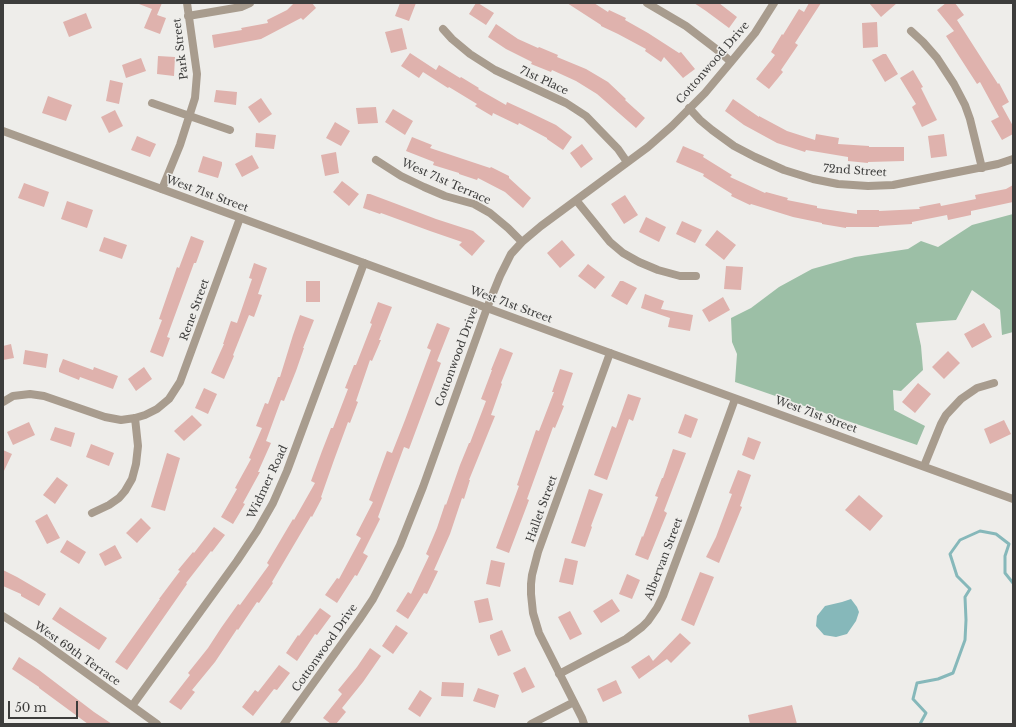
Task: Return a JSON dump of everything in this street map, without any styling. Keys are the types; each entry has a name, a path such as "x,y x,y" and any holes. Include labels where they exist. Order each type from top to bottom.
{"street":[{"name":"Park Street","path":"162,189 180,145 195,98 197,74 186,3"},
{"path":"188,16 241,7 250,3"},
{"path":"647,3 686,26 715,47 732,62"},
{"name":"Cottonwood Drive","path":"284,724 359,620 386,576 400,545 487,308 511,254 522,242 541,226 648,147 705,93 755,33 774,3"},
{"name":"71st Place","path":"443,29 452,39 470,54 495,70 566,103 586,116 618,149 627,162"},
{"path":"911,31 937,58 954,84 965,105 982,168"},
{"path":"152,103 230,130"},
{"name":"72nd Street","path":"689,108 712,130 734,146 755,157 784,170 813,179 838,184 868,186 893,185 982,168 1013,159"},
{"name":"West 71st Street","path":"3,130 610,354 1013,498"},
{"name":"West 71st Terrace","path":"376,160 407,179 445,196 474,204 490,213 522,242"},
{"path":"576,200 610,242 623,253 638,262 658,270 680,276 696,276"},
{"name":"Rene Street","path":"135,418 145,415 161,405 168,399 180,382 240,218"},
{"name":"Widmer Road","path":"132,706 237,561 257,531 273,502 288,471 364,263"},
{"name":"Hallet Street","path":"559,674 539,632 533,614 531,594 532,575 538,552 610,354"},
{"path":"924,466 940,424 946,414 961,399 977,388 994,383"},
{"path":"3,402 12,396 30,394 44,396 105,417 121,420 135,418 138,446 136,464 132,479 119,498 109,505 92,513"},
{"name":"Albervan Street","path":"559,674 626,640 648,621 657,608 663,596 735,399"},
{"name":"West 69th Terrace","path":"3,616 157,724"},
{"path":"559,674 584,724"},
{"path":"531,724 574,702"}],"green space":[{"path":"1013,214 1013,332 1002,335 1000,310 972,290 956,320 916,323 921,346 923,370 901,391 893,390 894,410 925,426 917,445 735,382 737,354 732,342 731,318 751,308 779,287 812,269 855,257 908,249 921,241 938,247 972,225"}],"water":[{"path":"851,599 859,612 856,621 847,634 836,637 824,635 816,626 817,616 825,606"}],"building":[{"path":"139,3 162,3 157,15 166,18 160,34 144,28 152,9"},
{"path":"294,3 312,3 316,8 303,20 301,18 261,39 214,48 212,35 242,30 241,28 268,23 267,20 287,10"},
{"path":"400,3 416,3 409,21 395,16"},
{"path":"476,3 494,13 486,25 469,14"},
{"path":"567,3 594,3 608,12 609,10 626,18 625,20 679,53 681,52 695,69 683,78 664,57 661,62 645,51 646,49 601,26"},
{"path":"694,3 719,3 737,17 729,28"},
{"path":"809,3 821,3 795,43 798,45 781,70 783,72 769,89 756,79 775,55 771,52 799,9 804,12"},
{"path":"869,3 897,3 881,17"},
{"path":"946,3 955,3 964,15 957,20 998,84 999,83 1009,102 1002,106 1013,126 1013,134 1002,140 991,121 999,117 980,82 977,84 946,36 954,31 937,10"},
{"path":"86,13 92,28 69,37 63,22"},
{"path":"877,22 878,47 863,48 862,23"},
{"path":"496,24 518,39 558,55 557,57 586,69 608,82 645,118 636,128 597,94 576,81 552,70 551,72 531,64 532,62 506,49 488,37"},
{"path":"402,28 407,49 391,53 385,32"},
{"path":"410,53 436,70 439,65 506,105 507,102 556,125 572,137 563,150 547,138 519,123 518,125 493,113 492,116 475,106 477,104 423,72 419,78 401,66"},
{"path":"886,54 898,74 885,82 872,60"},
{"path":"158,56 175,57 174,76 157,74"},
{"path":"141,58 146,71 126,78 122,65"},
{"path":"913,70 923,87 921,88 937,120 922,127 912,107 916,104 900,78"},
{"path":"110,80 123,83 119,104 106,101"},
{"path":"216,90 237,92 236,105 214,102"},
{"path":"48,96 72,105 66,121 42,113"},
{"path":"261,98 272,114 259,123 248,107"},
{"path":"733,99 759,117 787,131 815,140 816,134 839,138 838,144 869,147 904,147 904,161 868,163 848,161 848,157 806,150 805,152 777,143 744,125 725,111"},
{"path":"376,107 378,123 358,124 356,108"},
{"path":"393,109 413,121 405,135 385,122"},
{"path":"115,110 123,126 109,133 101,117"},
{"path":"335,122 350,131 341,146 326,138"},
{"path":"256,133 276,135 274,149 255,147"},
{"path":"944,134 947,156 931,158 928,136"},
{"path":"137,136 156,144 150,157 131,150"},
{"path":"412,137 432,145 430,148 490,168 491,167 509,176 509,178 531,198 523,208 505,192 478,178 477,180 433,165 434,162 406,151"},
{"path":"582,144 593,159 581,168 570,153"},
{"path":"683,146 704,155 703,157 732,175 730,177 765,193 788,198 787,200 817,206 817,208 857,214 857,210 879,211 920,209 919,207 940,203 941,206 976,199 975,195 1006,189 1013,185 1013,202 971,211 971,215 948,220 947,215 912,222 912,224 879,227 846,228 822,224 751,204 750,205 731,196 732,194 703,176 704,174 676,162"},
{"path":"336,152 339,173 325,176 321,155"},
{"path":"252,155 259,168 242,177 235,164"},
{"path":"203,156 222,162 218,178 198,172"},
{"path":"342,181 359,194 349,206 333,192"},
{"path":"24,183 49,192 44,207 18,198"},
{"path":"367,194 473,231 485,241 472,256 459,245 462,242 363,208"},
{"path":"625,195 638,215 624,224 611,204"},
{"path":"67,201 93,210 87,228 61,219"},
{"path":"646,217 666,227 659,242 639,232"},
{"path":"682,221 702,230 695,243 676,234"},
{"path":"717,230 736,245 724,260 705,245"},
{"path":"191,236 204,241 196,263 194,263 167,337 170,338 163,357 150,352 162,320 159,319 177,267 179,268"},
{"path":"104,237 127,245 122,259 99,251"},
{"path":"562,240 575,255 560,268 547,253"},
{"path":"254,263 267,268 258,294 262,295 254,317 249,315 224,379 211,373 224,344 231,321 237,323 252,279 249,278"},
{"path":"588,264 605,277 595,289 578,276"},
{"path":"726,266 743,267 741,290 724,289"},
{"path":"306,281 320,281 320,302 306,302"},
{"path":"620,281 637,288 627,305 611,296"},
{"path":"645,294 664,301 661,309 693,315 690,331 668,327 670,318 641,308"},
{"path":"723,297 730,310 709,322 702,310"},
{"path":"378,302 392,307 379,340 381,340 372,361 370,360 356,401 358,402 350,423 348,422 321,497 322,498 272,582 273,583 259,603 257,602 238,630 237,629 215,662 192,690 195,692 181,710 169,702 190,675 188,673 208,648 238,604 240,605 269,565 267,563 315,483 311,481 331,428 333,428 348,389 345,388 372,324 370,323"},
{"path":"300,315 314,320 296,371 284,401 281,400 266,441 271,443 258,472 260,472 243,503 245,504 233,524 221,517 237,489 235,488 251,459 249,458 262,428 256,426 265,403 268,404 278,377 280,377"},
{"path":"437,323 450,328 437,361 441,363 409,449 404,447 378,517 380,519 363,553 368,556 357,576 355,575 337,603 325,595 337,578 339,579 361,538 356,535 373,502 369,500 387,451 392,453 405,420 431,350 427,348"},
{"path":"984,323 992,337 972,348 964,334"},
{"path":"11,344 14,358 3,360 3,346"},
{"path":"500,348 513,353 501,383 502,384 491,415 495,416 469,480 464,499 462,498 450,534 434,570 438,571 427,594 424,593 408,619 396,611 408,592 411,594 429,556 426,554 486,401 481,399"},
{"path":"25,350 48,354 46,368 23,364"},
{"path":"948,351 960,363 944,379 932,367"},
{"path":"63,359 93,370 94,367 118,376 113,389 80,377 79,380 59,372"},
{"path":"144,367 152,379 136,391 128,379"},
{"path":"560,369 573,373 562,405 564,406 555,428 553,427 527,499 529,500 509,553 496,548 519,486 517,485 536,430 539,431 554,392 552,392"},
{"path":"918,383 931,394 915,413 902,402"},
{"path":"204,388 217,394 208,414 195,408"},
{"path":"628,394 641,398 633,421 629,419 607,480 594,475 612,426 616,428"},
{"path":"685,414 698,419 691,438 678,433"},
{"path":"192,415 202,425 184,441 174,431"},
{"path":"1004,420 1011,434 990,444 984,429"},
{"path":"29,422 35,435 13,445 7,432"},
{"path":"55,427 75,433 71,447 50,440"},
{"path":"748,437 761,442 754,460 742,455"},
{"path":"91,444 114,453 109,466 86,457"},
{"path":"673,449 686,453 664,511 667,513 648,560 635,555 658,497 655,496"},
{"path":"3,450 12,454 3,473"},
{"path":"167,453 180,458 165,511 151,507"},
{"path":"738,470 751,475 740,506 742,507 719,563 706,557 716,537 732,494 729,493"},
{"path":"57,477 68,485 55,504 43,495"},
{"path":"589,489 603,494 585,547 571,543"},
{"path":"859,495 883,516 870,531 845,510"},
{"path":"47,514 60,538 47,544 35,521"},
{"path":"141,518 151,528 137,543 126,533"},
{"path":"214,527 225,535 186,583 187,584 127,670 115,662 180,571 178,570 193,552 194,553"},
{"path":"67,540 86,552 79,564 60,552"},
{"path":"115,545 122,558 105,566 99,554"},
{"path":"565,558 578,561 573,585 559,582"},
{"path":"491,560 505,563 500,587 486,584"},
{"path":"3,570 46,594 39,606 21,596 21,594 3,586"},
{"path":"700,572 714,577 694,626 681,620"},
{"path":"627,574 640,580 632,599 619,594"},
{"path":"488,598 493,620 479,623 474,601"},
{"path":"612,599 620,611 601,623 593,611"},
{"path":"60,607 107,638 99,650 52,619"},
{"path":"320,608 331,616 317,635 315,634 297,661 286,653 298,635 299,636"},
{"path":"570,611 582,634 570,640 558,617"},
{"path":"396,625 408,633 393,654 382,646"},
{"path":"502,630 511,651 498,656 490,635"},
{"path":"680,633 691,643 671,663 667,659 639,679 631,667 649,655 653,661"},
{"path":"370,648 381,656 363,682 342,708 346,712 336,724 331,724 323,718 342,694 338,690"},
{"path":"19,657 112,724 88,724 39,687 12,669"},
{"path":"279,665 290,673 277,690 274,689 253,716 242,707 255,690 258,692"},
{"path":"525,667 535,687 522,693 513,673"},
{"path":"616,680 622,693 603,702 597,689"},
{"path":"442,682 464,683 463,697 441,696"},
{"path":"478,688 499,695 495,708 473,701"},
{"path":"420,690 432,698 420,717 408,709"},
{"path":"792,705 797,724 750,724 748,715"}],"waterway":[{"path":"920,724 926,713 913,699 917,683 938,679 953,673 965,640 965,597 970,589 957,576 950,554 960,540 980,531 996,534 1009,544 1005,556 1005,573 1013,583"}]}
